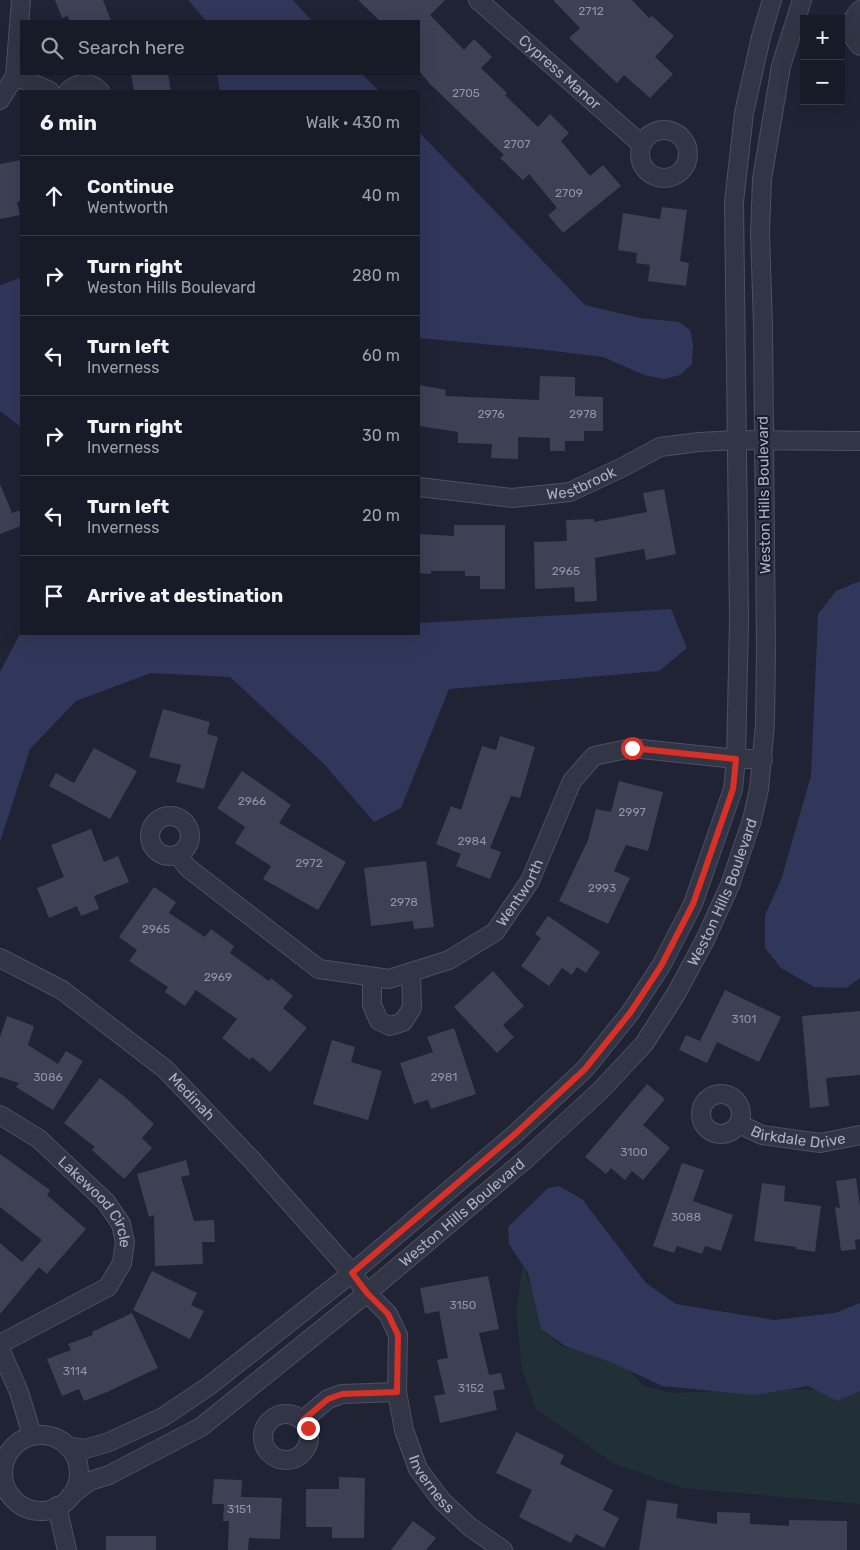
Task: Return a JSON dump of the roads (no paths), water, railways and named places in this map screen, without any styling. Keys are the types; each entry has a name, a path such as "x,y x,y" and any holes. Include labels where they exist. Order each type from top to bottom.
{"street":[{"path":"0,100 14,76 21,0"},
{"name":"Cypress Manor","path":"478,0 641,144"},
{"name":"Weston Hills Boulevard","path":"67,1446 85,1449 109,1442 163,1417 209,1386 352,1273 515,1134 585,1069 630,1013 661,966 693,904 733,789 736,759 739,630 734,202 744,113 761,37 772,0"},
{"name":"Weston Hills Boulevard","path":"64,1501 90,1481 109,1475 201,1427 367,1293 527,1158 600,1091 644,1044 676,994 705,940 730,885 760,790 765,724 766,649 763,326 760,233 762,179 781,66 802,0"},
{"path":"860,10 852,20 851,27 852,35 860,46"},
{"path":"14,76 48,90"},
{"path":"69,90 74,86 89,84 98,90"},
{"name":"Westbrook","path":"420,487 512,498 570,492 660,447 698,442 737,440 860,441"},
{"name":"Wentworth","path":"178,854 188,868 319,969 389,979 449,960 495,932 530,881 572,781 594,756 632,748 736,759 762,759"},
{"name":"Medinah","path":"0,958 62,990 165,1069 252,1159 352,1273"},
{"path":"372,977 372,1005 379,1021 390,1026 403,1022 412,1008 411,972"},
{"name":"Lakewood Circle","path":"0,1115 39,1139 106,1202 121,1224 126,1242 122,1263 108,1287 0,1344"},
{"name":"Birkdale Drive","path":"739,1124 762,1135 820,1143 860,1135"},
{"name":"Inverness","path":"352,1273 367,1293 388,1314 398,1335 397,1392 404,1430 418,1468 442,1501 470,1527 503,1550"},
{"path":"0,1350 18,1392 32,1435"},
{"path":"303,1420 328,1399 342,1394 397,1392"},
{"path":"32,1435 49,1436 60,1440 67,1446 75,1458 78,1472 75,1489 64,1501 49,1510 37,1510 16,1501 5,1486 2,1474 4,1462 10,1450 19,1441 32,1435"},
{"path":"64,1501 67,1550"}],"water":[{"path":"188,0 293,0 311,20 205,20"},
{"path":"217,75 363,75 378,90 220,90"},
{"path":"420,133 585,305 640,318 679,322 690,330 693,344 692,364 680,375 664,379 644,375 603,357 420,338"},
{"path":"20,277 20,426 0,411 0,286"},
{"path":"860,581 860,978 846,988 814,987 781,968 765,948 765,915 781,880 811,776 818,614 836,591"},
{"path":"671,609 687,648 659,671 449,689 401,808 374,822 324,764 230,677 151,673 76,701 30,749 0,842 0,672 20,634 420,635 420,623"},
{"path":"559,1186 582,1199 646,1283 676,1304 774,1320 835,1313 860,1303 860,1391 837,1401 808,1386 754,1395 662,1386 611,1362 565,1346 541,1329 528,1273 509,1244 508,1227 548,1188"}]}
